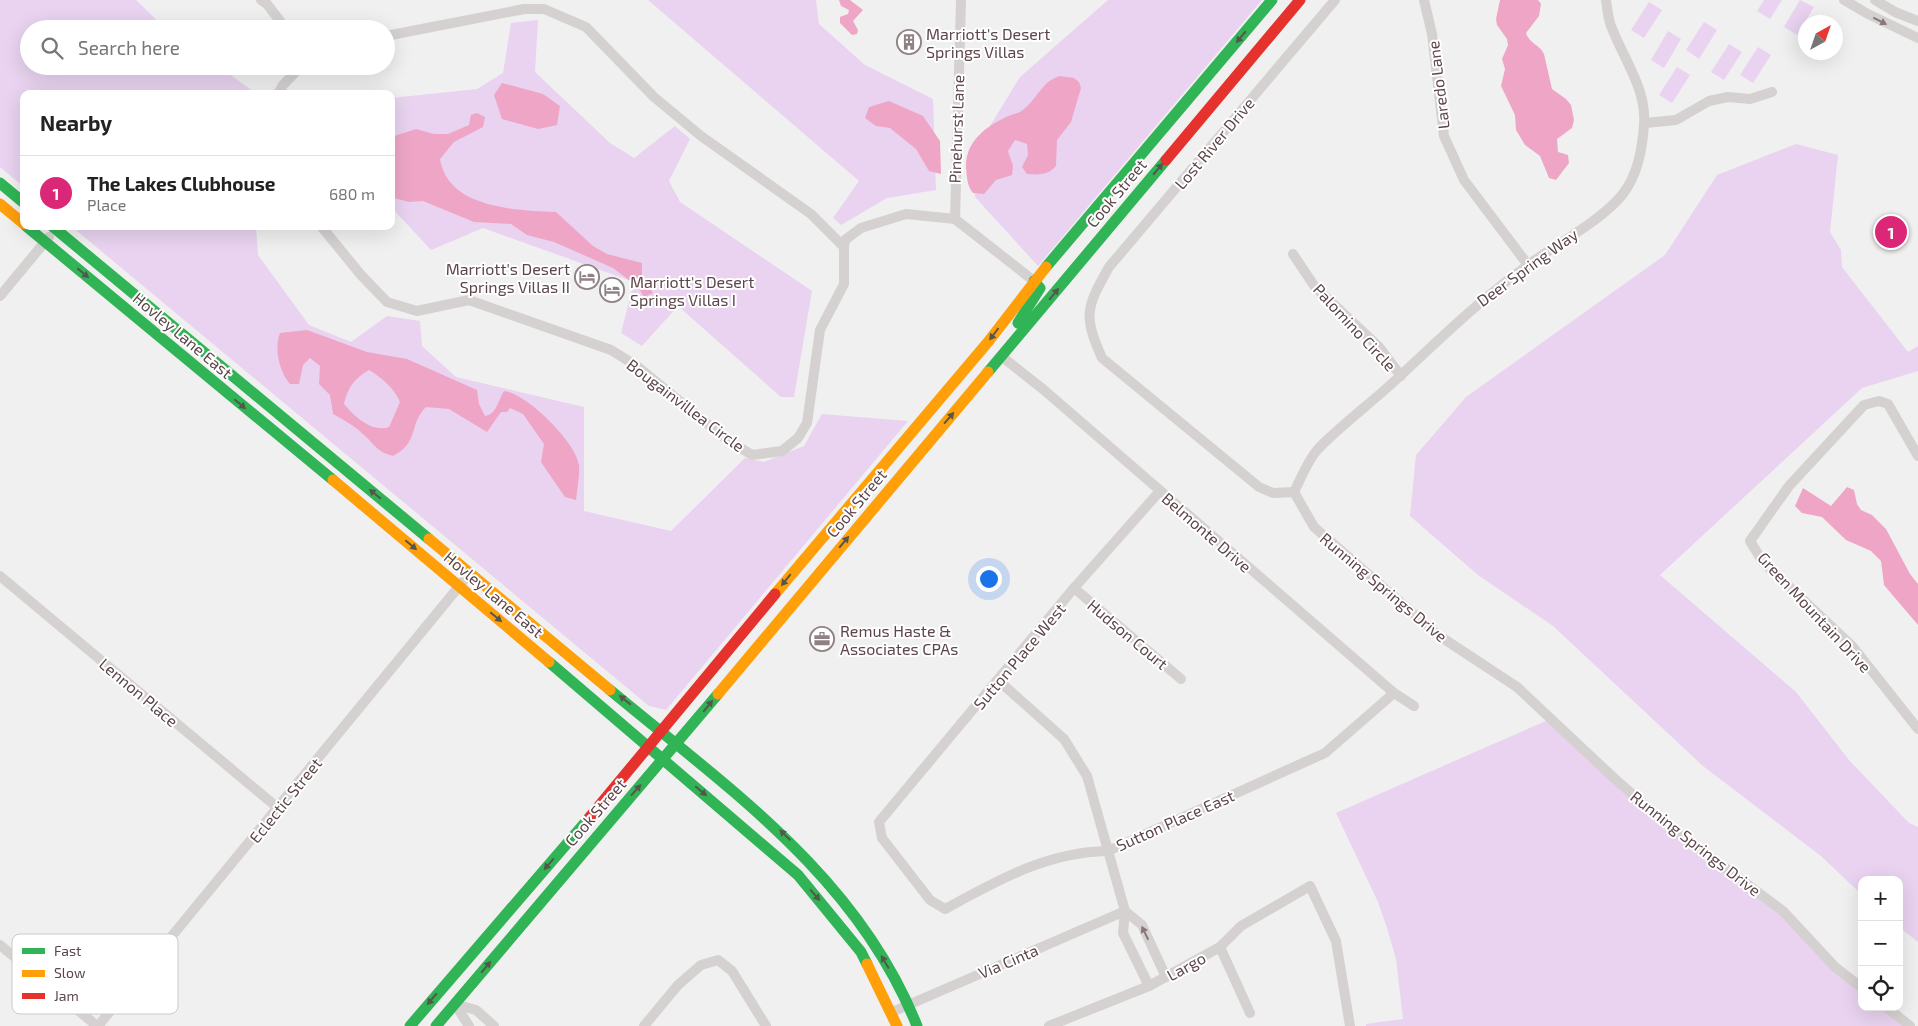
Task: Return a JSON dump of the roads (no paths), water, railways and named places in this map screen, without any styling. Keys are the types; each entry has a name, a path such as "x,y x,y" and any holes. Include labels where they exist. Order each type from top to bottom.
{"main road":[{"name":"Cook Street","path":"410,1026 650,747 885,462 988,342 1034,281 1272,0"},
{"name":"Cook Street","path":"436,1026 608,821 677,743 1300,0"},
{"path":"0,183 20,200"},
{"name":"Hovley Lane East","path":"0,204 20,221"},
{"name":"Hovley Lane East","path":"31,230 459,585 798,875 861,952 892,1012 897,1026"},
{"name":"Hovley Lane East","path":"56,230 264,404 758,811 822,873 861,923 909,1004 917,1026"},
{"path":"1001,356 1023,316 1037,296 1040,288 1034,281"},
{"path":"203,372 208,370 214,372 264,404"},
{"path":"813,579 811,566 866,495 885,462"},
{"path":"373,514 377,512 387,515 426,536"},
{"path":"454,1004 459,986 476,949"}],"street":[{"path":"261,0 267,4 279,20"},
{"name":"Pinehurst Lane","path":"955,219 954,198 962,0"},
{"name":"Lost River Drive","path":"1294,492 1273,493 1259,487 1102,358 1090,330 1089,309 1096,289 1108,267 1335,0"},
{"name":"Laredo Lane","path":"1424,0 1432,34 1444,136 1464,180 1528,265"},
{"name":"Deer Spring Way","path":"1294,492 1317,450 1401,376 1471,308 1528,265 1607,210 1621,197 1631,182 1639,164 1645,123 1639,87 1610,24 1606,0"},
{"path":"1844,0 1918,38"},
{"path":"1875,0 1895,12 1918,22"},
{"path":"395,34 524,10 544,10 586,27 654,97 701,136 811,214 844,247"},
{"path":"280,90 292,75"},
{"path":"1645,123 1676,120 1708,101 1728,97 1750,99 1772,92"},
{"path":"844,247 845,240 861,228 906,214 955,219 1034,281"},
{"path":"0,296 53,230"},
{"name":"Bougainvillea Circle","path":"324,230 361,275 387,302 417,311 469,300 611,350 638,366 726,439 752,455 782,451 798,438 807,423 820,330 844,284 844,247"},
{"name":"Palomino Circle","path":"1293,254 1315,286 1379,347 1401,376"},
{"name":"Belmonte Drive","path":"1001,356 1044,390 1394,693 1414,706"},
{"name":"Green Mountain Drive","path":"1918,456 1888,404 1879,402 1864,405 1789,486 1750,541 1763,562 1853,647 1918,729"},
{"name":"Sutton Place West","path":"882,838 879,822 999,681 1074,588 1160,492"},
{"name":"Running Springs Drive","path":"1294,492 1314,527 1438,635 1517,687 1670,827 1783,911 1835,967 1858,985"},
{"name":"Eclectic Street","path":"173,934 470,573"},
{"name":"Lennon Place","path":"0,576 278,808"},
{"name":"Hudson Court","path":"1074,588 1181,679"},
{"path":"999,681 1064,739 1088,776 1124,911 1123,933 1149,986"},
{"name":"Sutton Place East","path":"882,838 930,900 945,909 987,886 1041,862 1080,851 1108,850 1325,753 1394,693"},
{"name":"Largo","path":"1049,1026 1149,986 1220,947 1241,926 1310,886 1336,941 1350,1026"},
{"path":"1124,911 1142,925 1166,976"},
{"name":"Via Cinta","path":"892,1012 1124,911"},
{"path":"0,945 12,955"},
{"path":"1220,947 1250,1013"},
{"path":"644,1026 678,986 701,965 718,960 732,971 766,1026"},
{"path":"454,1004 469,1026"},
{"path":"454,1004 476,1010 494,1026"},
{"path":"1891,1011 1910,1026"},
{"path":"83,1014 97,1026"},
{"name":"Eclectic Street","path":"97,1026 107,1014"}],"place":[{"name":"Marriott's Desert Springs Villas","path":"909,42"},
{"name":"The Lakes Clubhouse","path":"1891,232"},
{"name":"Marriott's Desert Springs Villas II","path":"587,277"},
{"name":"Marriott's Desert Springs Villas I","path":"612,290"},
{"name":"Remus Haste & Associates CPAs","path":"822,639"}]}
